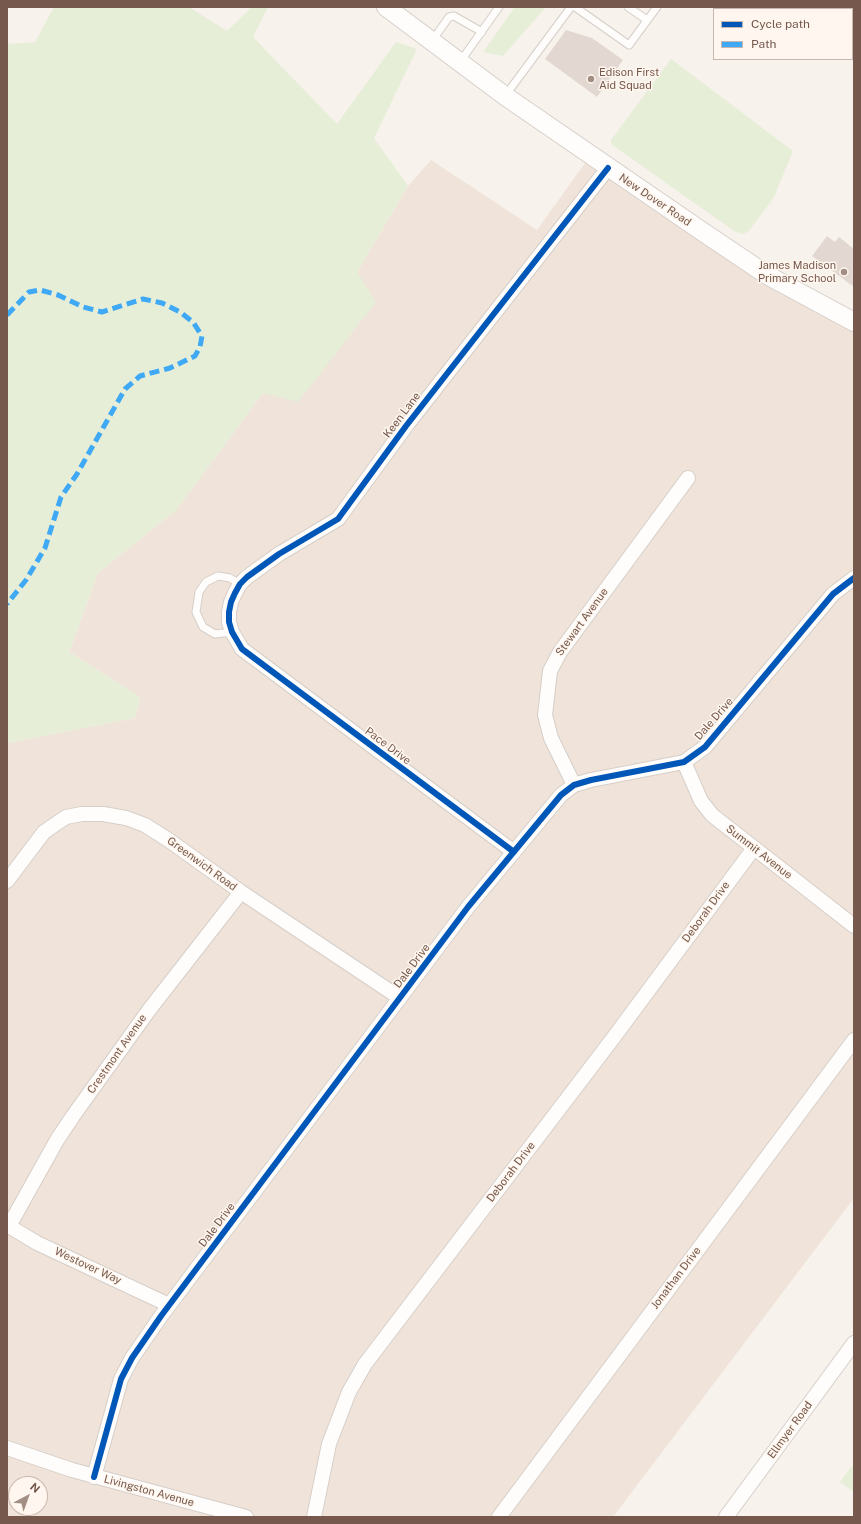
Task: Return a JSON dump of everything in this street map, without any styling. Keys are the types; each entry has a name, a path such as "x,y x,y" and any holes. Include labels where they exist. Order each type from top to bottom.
{"street":[{"name":"New Dover Road","path":"386,7 505,96 608,168 767,275 854,322"},
{"name":"Keen Lane","path":"251,656 242,649 232,632 229,622 231,602 240,584 279,554 338,519 406,426 608,168"},
{"name":"Stewart Avenue","path":"574,785 551,738 546,715 550,671 560,652 688,478"},
{"name":"Dale Drive","path":"94,1477 121,1379 132,1358 169,1305 468,907 561,795 574,785 591,780 684,762 706,746 833,594 854,578"},
{"name":"Pace Drive","path":"251,656 514,852"},
{"name":"Summit Avenue","path":"684,762 701,801 712,815 854,926"},
{"name":"Greenwich Road","path":"7,881 44,832 66,818 82,814 103,814 126,818 145,825 170,840 241,892 400,998"},
{"name":"Deborah Drive","path":"314,1517 329,1444 349,1392 365,1364 614,1037 754,848"},
{"name":"Crestmont Avenue","path":"8,1226 57,1140 73,1116 149,1010 241,892"},
{"name":"Jonathan Drive","path":"499,1517 854,1040"},
{"name":"Westover Way","path":"8,1226 37,1243 169,1305"},
{"name":"Ellmyer Road","path":"726,1517 854,1343"},
{"name":"Livingston Avenue","path":"7,1448 199,1511 246,1517"}],"lane":[{"path":"460,62 499,7"},
{"path":"505,96 571,7"},
{"path":"576,7 629,45 657,7"},
{"path":"628,7 647,20"},
{"path":"432,41 449,16 454,16 482,32"},
{"path":"232,632 215,634 203,626 196,612 198,592 206,582 218,576 230,578 240,584"}],"shaded area":[{"path":"590,156 854,322 854,1198 613,1517 7,1517 7,743 135,718 140,697 69,652 98,573 176,510 263,393 357,272 408,186 431,160 537,230"}],"green space":[{"path":"54,7 189,7 227,31 252,7 268,7 253,37 337,124 396,42 417,49 374,138 408,186 357,272 376,302 298,402 263,393 176,510 98,573 69,652 140,697 135,718 7,743 7,44 35,42"},
{"path":"515,7 546,7 503,56 483,52"},
{"path":"671,59 793,151 774,197 749,231 743,234 734,231 611,144 611,140"},
{"path":"854,1463 854,1492 840,1482"}],"building":[{"name":"Edison First Aid Squad","path":"566,30 592,38 623,60 597,97 545,59"},
{"name":"James Madison Primary School","path":"827,236 835,242 839,237 854,249 854,287 812,256"}],"marked path":[{"path":"7,315 29,292 40,290 58,295 83,307 102,312 143,299 162,303 180,312 193,322 202,336 200,347 195,356 170,368 140,376 125,389 77,474 61,497 45,548 26,580 7,604"}],"cycle path":[{"path":"514,852 242,649 232,632 229,622 229,612 235,593 240,584 247,577 279,554 338,519 406,426 608,168"},
{"path":"94,1477 121,1379 132,1358 161,1316 468,907 561,795 574,785 591,780 684,762 705,747 833,594 854,578"}],"place":[{"name":"Edison First Aid Squad","path":"591,79"},
{"name":"James Madison Primary School","path":"844,272"}]}
